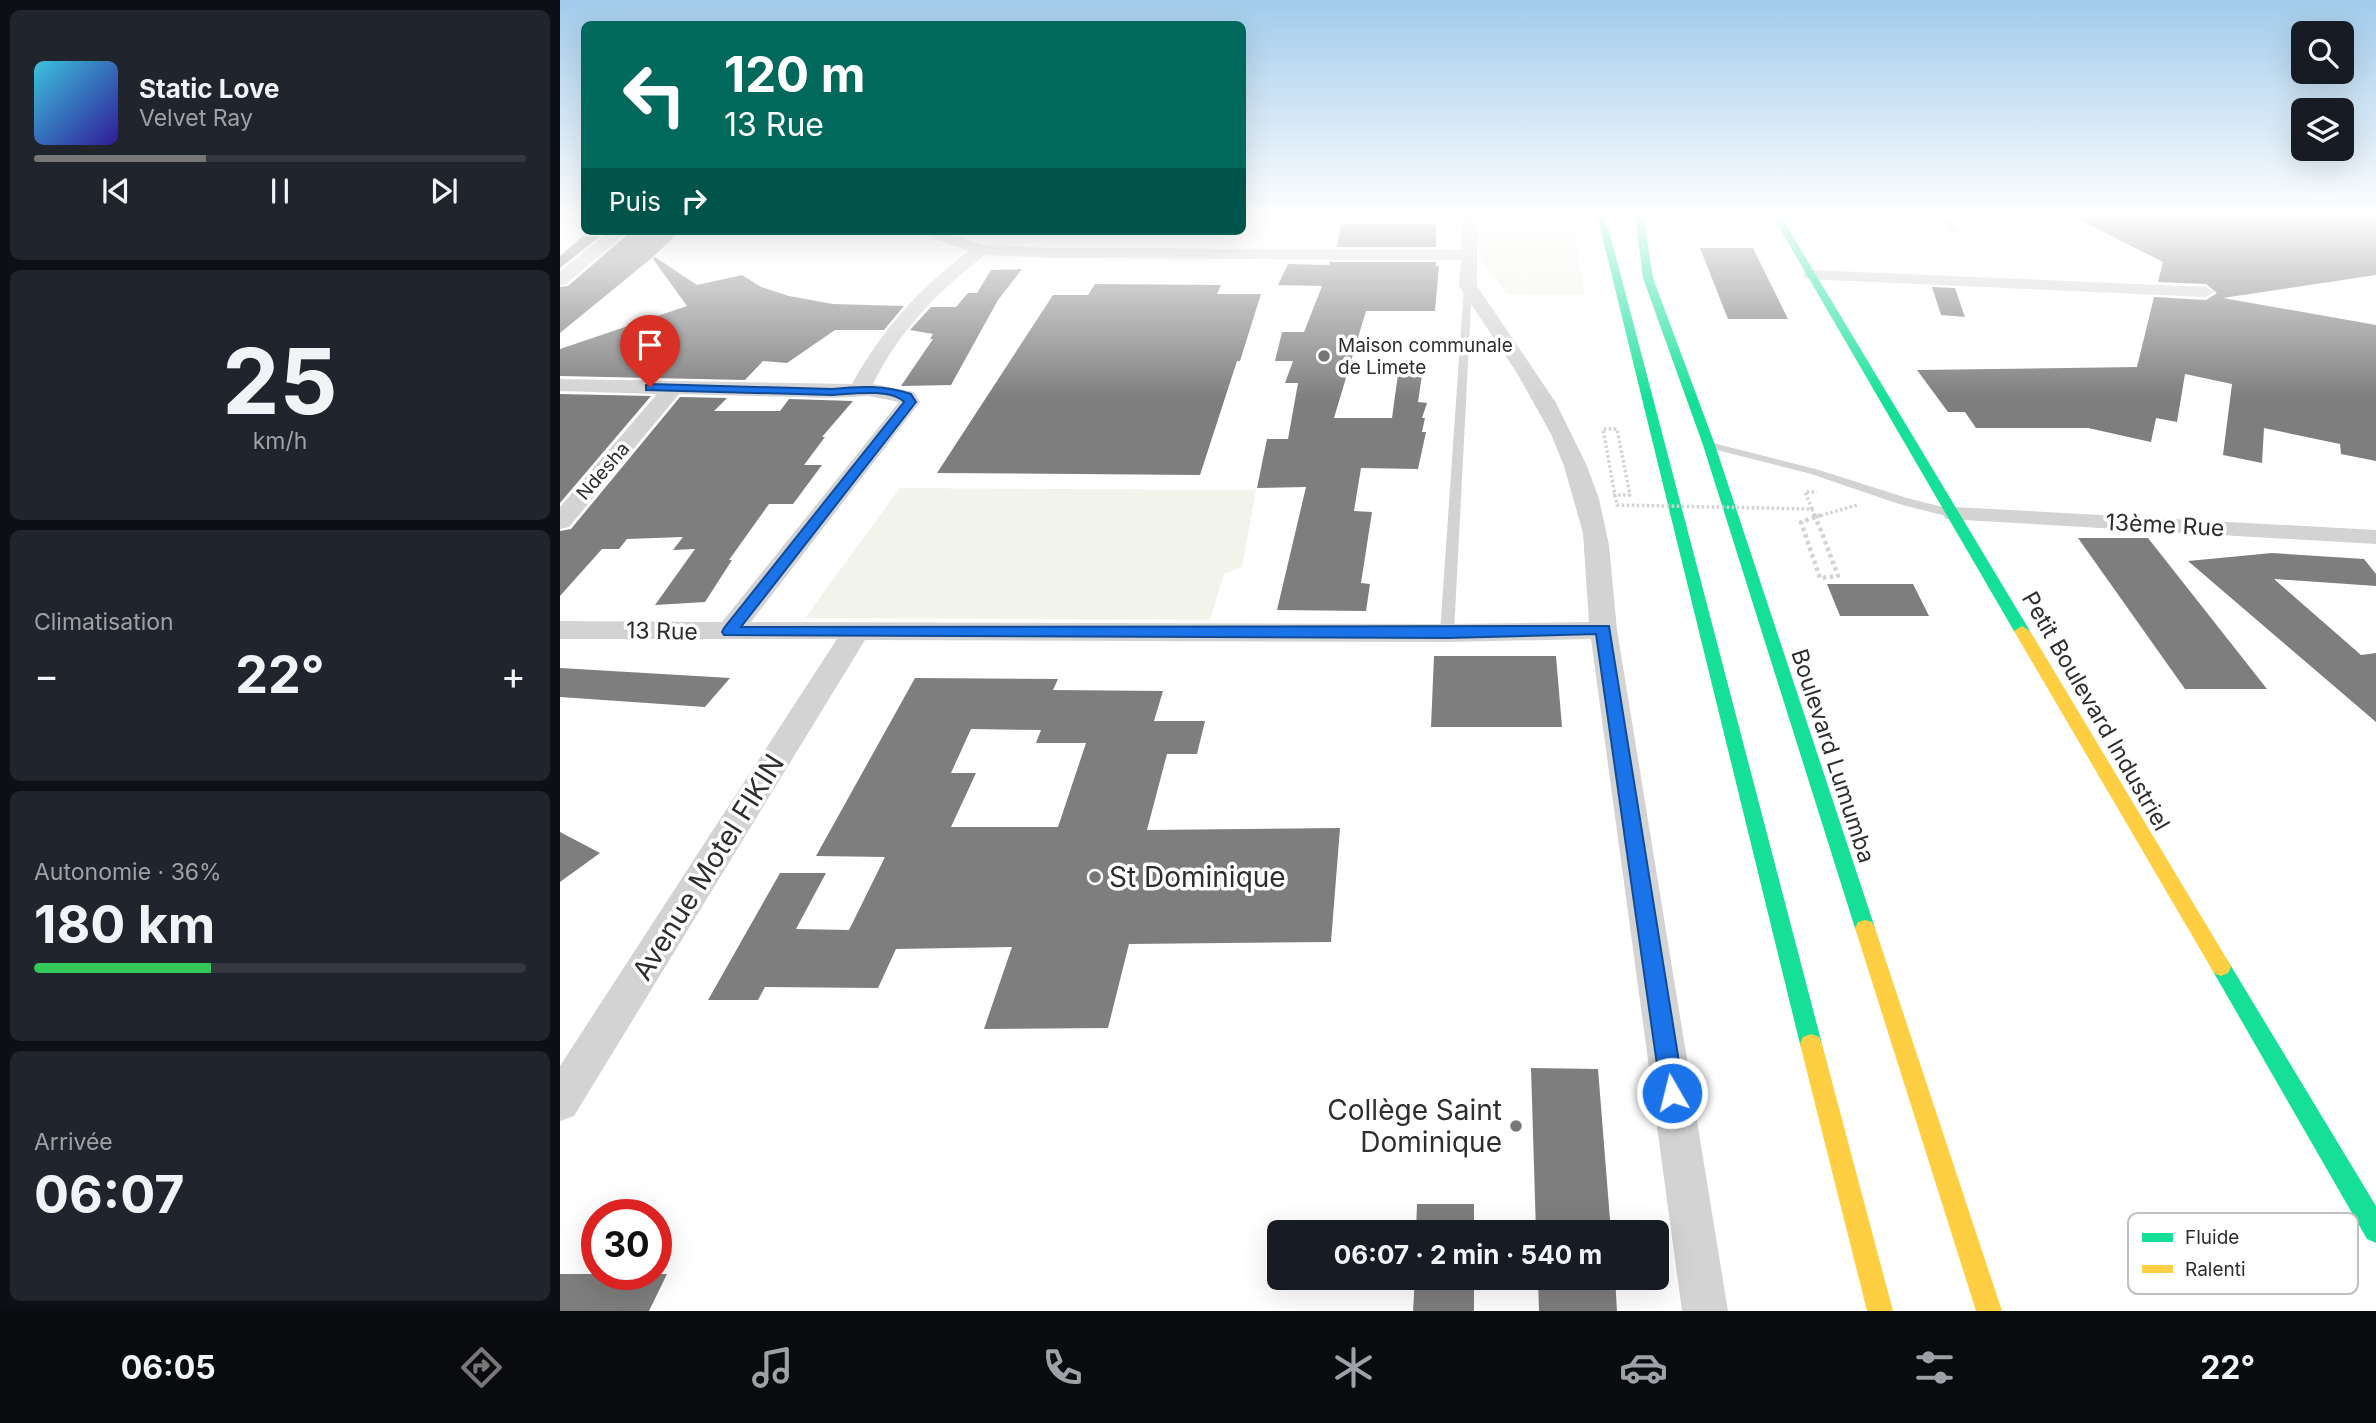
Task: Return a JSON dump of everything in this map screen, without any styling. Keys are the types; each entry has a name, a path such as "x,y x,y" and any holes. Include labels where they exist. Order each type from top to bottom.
{"main road":[{"path":"1617,276 1679,511 1710,649 1880,1311"},
{"name":"Boulevard Lumumba","path":"1648,276 1709,445 1989,1311"},
{"name":"Petit Boulevard Industriel","path":"1813,276 2376,1230"}],"street":[{"path":"860,389 888,337 944,276"},
{"path":"1469,276 1468,286 1516,353 1599,493 1595,533 1603,629 1705,1311"},
{"path":"1839,276 2206,292"},
{"path":"560,385 832,392 860,389 895,392 907,396 910,402 729,632"},
{"name":"Ndesha","path":"560,522 673,388"},
{"name":"13ème Rue","path":"1954,514 2376,537"},
{"name":"13 Rue","path":"560,630 1447,633 1603,629"},
{"name":"Avenue Motel FIKIN","path":"560,1102 856,632"}],"lane":[{"path":"1447,633 1468,286"},
{"path":"1709,445 1815,472 1903,501 1954,514"}],"path":[{"path":"1603,429 1618,429 1630,495 1599,493 1603,429"},
{"path":"1825,492 1805,492 1812,509 1820,528 1838,576 1820,579 1801,522 1846,506 1903,501"},
{"path":"1599,493 1617,505 1812,509"}],"shaded area":[{"path":"1493,276 1582,276 1585,295 1507,294"},
{"path":"900,488 1256,490 1242,567 1224,574 1210,620 805,618"}],"building":[{"path":"579,276 629,276 560,333 560,287 568,286"},
{"path":"665,276 684,276 697,285 744,276 761,287 789,296 833,304 904,306 884,330 835,330 787,363 763,361 745,380 560,376 560,349 687,306"},
{"path":"987,276 1016,276 998,300 951,385 901,386 933,339 930,339 933,334 910,330 931,307 956,307 968,293 977,293"},
{"path":"1282,276 1438,276 1435,311 1366,311 1334,418 1392,418 1398,374 1422,375 1418,402 1427,403 1422,418 1425,418 1422,432 1426,432 1418,469 1361,468 1354,511 1372,512 1361,583 1370,584 1366,611 1277,610 1306,487 1257,488 1267,439 1288,439 1298,383 1285,383 1293,361 1275,361 1282,332 1304,332 1322,286 1278,285"},
{"path":"1711,276 1767,276 1788,319 1728,319"},
{"path":"2159,276 2368,276 2223,298 2376,325 2376,461 2341,454 2340,444 2264,428 2262,463 2223,455 2232,384 2185,374 2177,422 2156,418 2151,442 2088,428 1976,428 1965,412 1948,412 1917,370 2137,367 2154,297 2206,300 2217,293 2206,284 2158,282"},
{"path":"1095,284 1221,285 1217,294 1261,294 1200,475 937,473 1053,295 1088,295"},
{"path":"1932,287 1955,288 1965,317 1941,315"},
{"path":"560,394 651,396 560,503"},
{"path":"680,397 727,398 714,411 780,411 789,399 853,401 822,437 825,437 804,465 822,465 793,504 769,504 729,560 732,560 705,602 655,605 695,549 673,550 683,537 627,539 619,549 602,549 560,596 560,531 571,529"},
{"path":"2078,538 2148,538 2267,689 2185,689"},
{"path":"2272,553 2364,559 2376,574 2376,586 2274,579 2361,655 2376,653 2376,722 2188,561"},
{"path":"1827,584 1913,584 1929,616 1840,616"},
{"path":"1434,656 1556,656 1562,727 1431,727"},
{"path":"560,668 730,678 705,707 560,697"},
{"path":"915,678 1058,679 1053,690 1163,691 1154,721 1205,721 1197,754 1167,754 1147,830 1340,828 1331,942 1129,944 1108,1028 984,1029 1012,947 896,949 878,988 765,987 758,1000 708,1000 780,873 826,873 796,929 849,930 885,857 816,856","holes":["971,729 1041,730 1036,743 1086,743 1058,827 951,827 976,773 951,773"]},
{"path":"560,832 600,853 560,882"},
{"path":"1531,1068 1598,1069 1610,1220 1536,1220"},
{"path":"1417,1204 1474,1204 1474,1220 1416,1220"},
{"path":"560,1274 581,1274 581,1290 659,1290 649,1311 560,1311"},
{"path":"1414,1290 1474,1290 1474,1311 1413,1311"},
{"path":"1538,1290 1616,1290 1617,1311 1539,1311"}],"traffic: fast":[{"path":"1617,276 1811,1044"},
{"path":"1648,276 1709,445 1865,928"},
{"path":"1812,276 2022,631"},
{"path":"2221,967 2376,1230"}],"traffic: slow":[{"path":"2022,631 2221,967"},
{"path":"1865,928 1989,1311"},
{"path":"1811,1044 1880,1311"}],"place":[{"name":"Maison communale de Limete","path":"1324,356"},
{"name":"St Dominique","path":"1095,877"},
{"name":"Collège Saint Dominique","path":"1516,1126"}],"route":[{"path":"650,387 832,392 860,389 895,392 907,396 910,402 729,632 1447,633 1603,629 1672,1093"}]}
